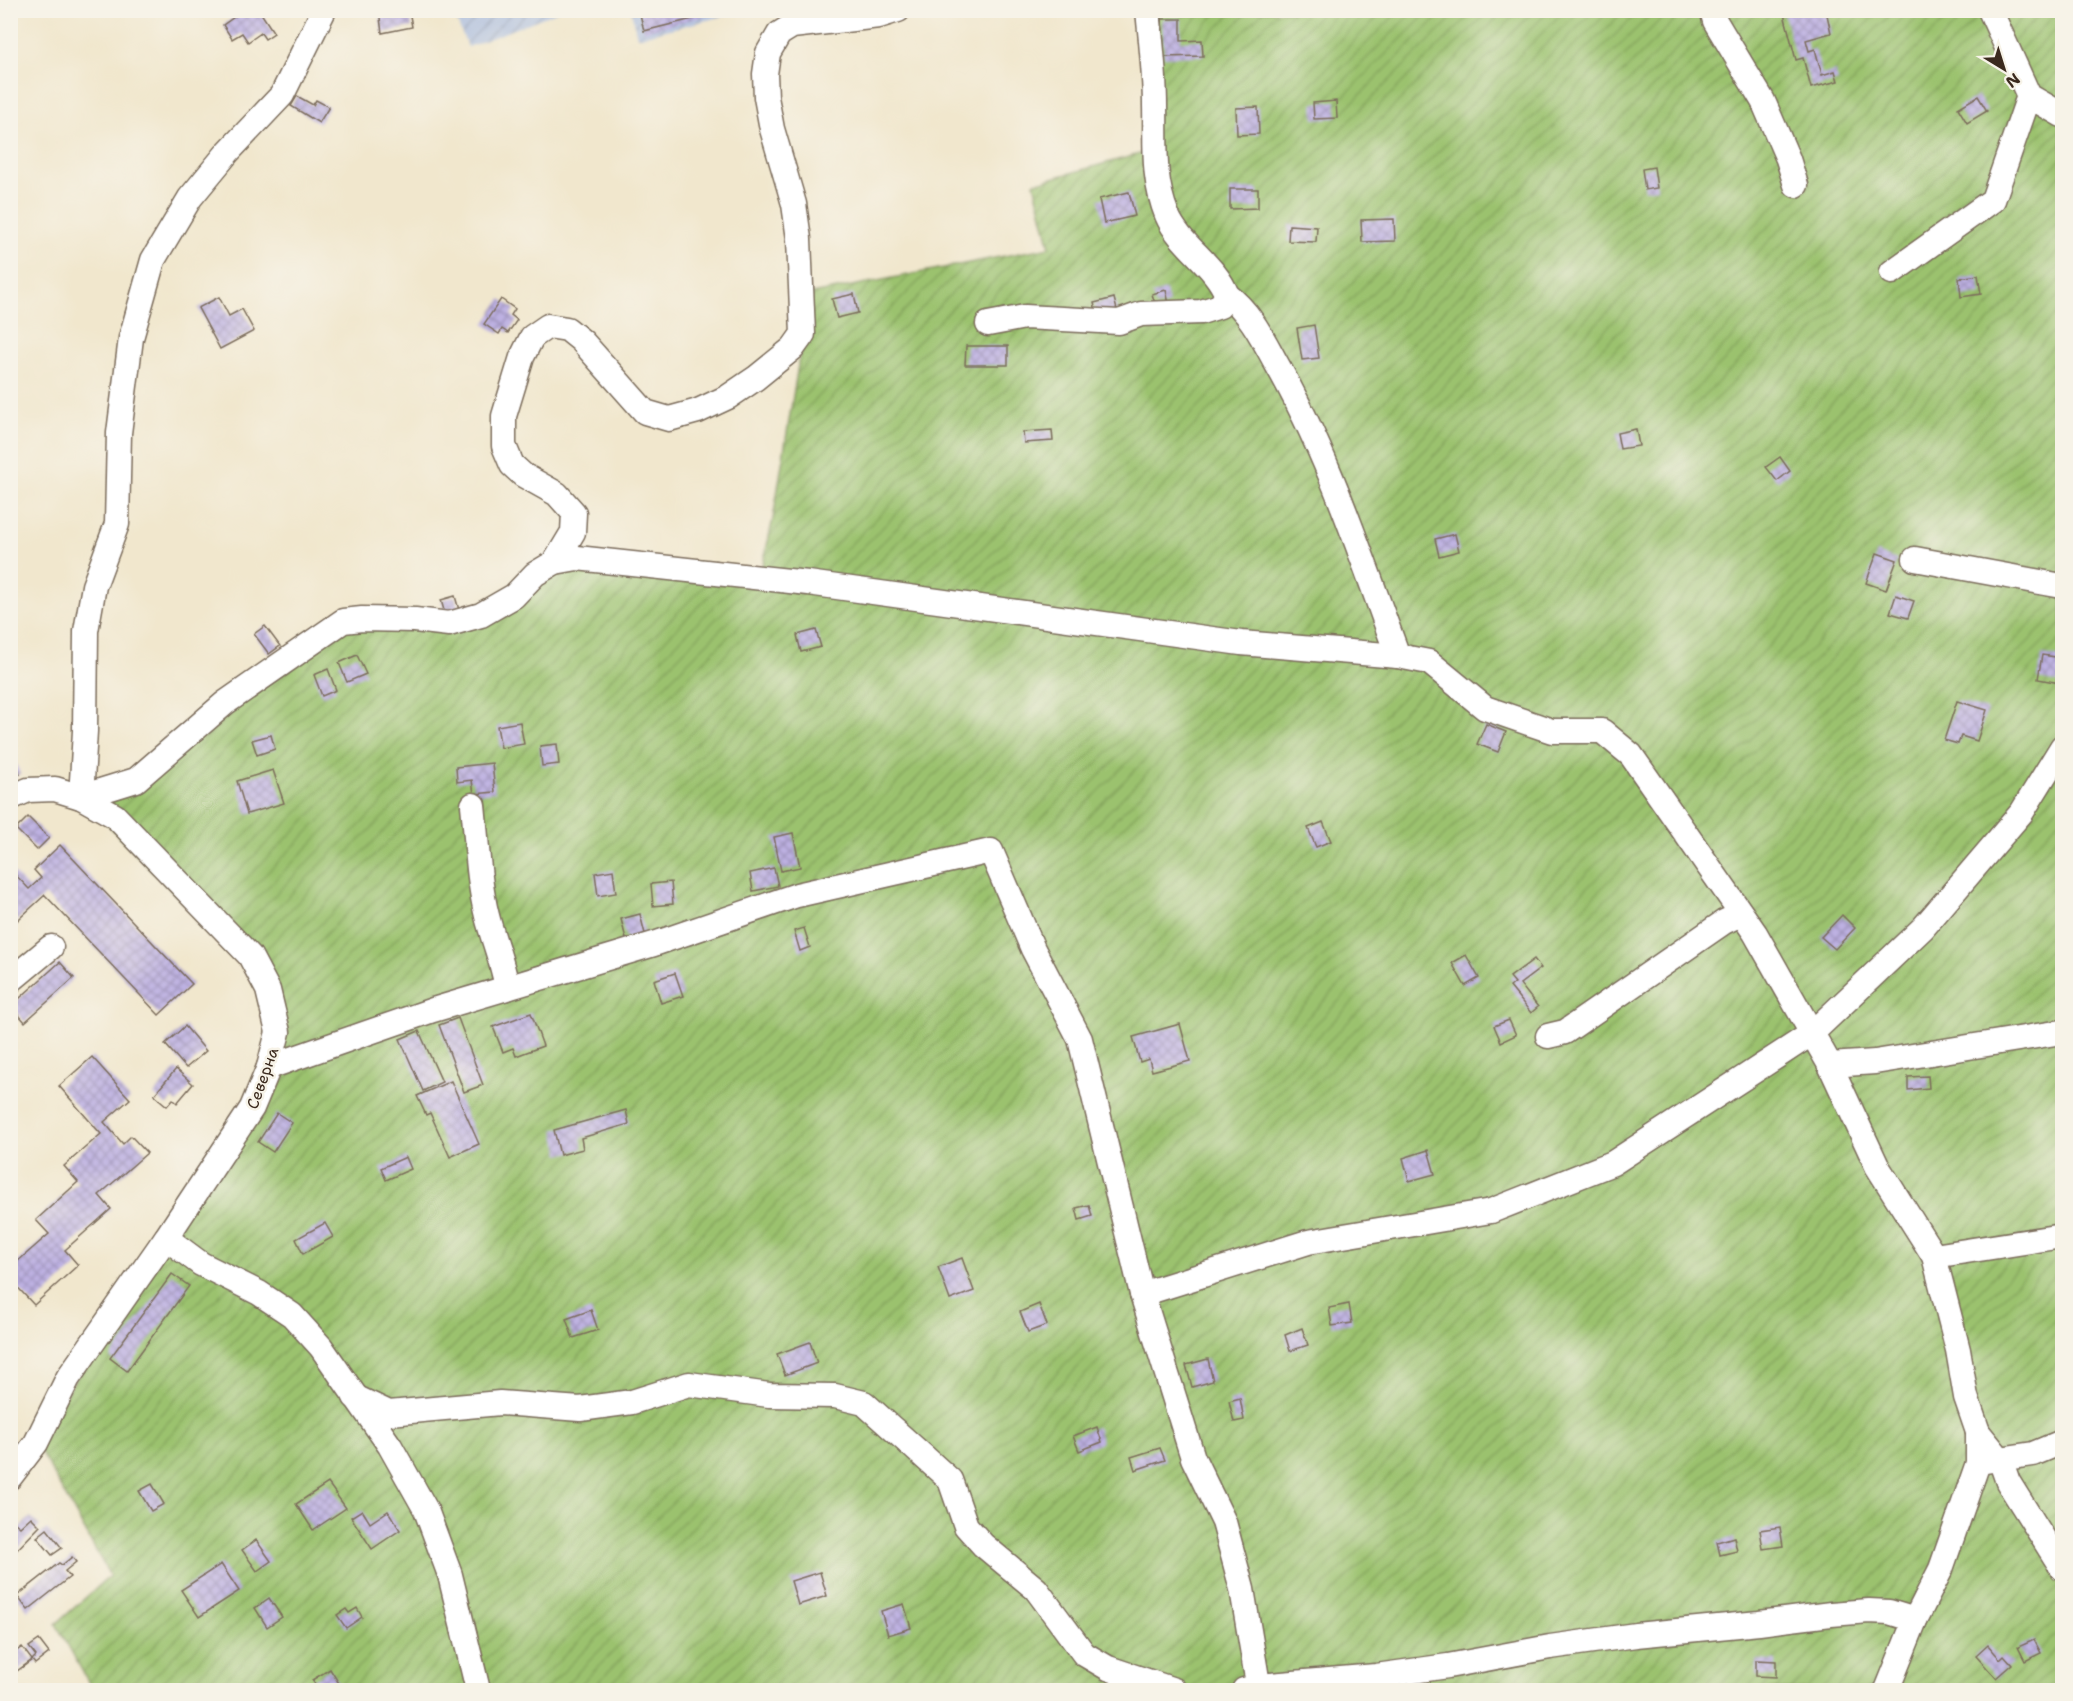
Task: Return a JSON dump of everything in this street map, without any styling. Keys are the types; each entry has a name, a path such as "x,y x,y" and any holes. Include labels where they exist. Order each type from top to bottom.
{"street":[{"path":"324,10 282,95 228,152 190,198 153,260 131,338 119,433 117,524 94,586 86,631 85,731 81,798 136,780 225,703 343,621 415,620 449,624 481,615 513,596 535,574 555,562 577,558 808,583 1241,643 1398,656 1429,662 1485,708 1552,731 1602,731 1631,755 1755,933 1830,1065 1877,1166 1934,1256 1958,1350 1966,1397 1989,1461 2008,1482 2062,1568"},
{"path":"555,562 573,532 574,513 557,494 523,475 512,465 504,446 504,416 522,357 532,337 548,326 567,329 582,341 645,412 669,419 698,411 728,397 793,348 803,334 799,239 794,204 772,129 766,97 765,74 768,53 779,33 792,26 879,16 898,10"},
{"path":"1148,10 1155,106 1154,142 1159,190 1168,217 1193,252 1222,283 1227,295 1245,312 1294,394 1339,496 1398,656"},
{"path":"1712,10 1715,21 1763,100 1788,159 1796,185"},
{"path":"1990,10 2030,96 2062,115"},
{"path":"1892,272 1993,200 2030,96"},
{"path":"988,324 1025,317 1119,322 1142,314 1201,312 1220,306 1227,295"},
{"path":"1915,559 2062,586"},
{"path":"1142,1294 1308,1242 1491,1211 1613,1163 1811,1034 1923,928 2022,812 2062,747"},
{"name":"Северна","path":"10,798 28,790 55,789 81,798 115,816 250,956 268,990 278,1032 270,1067 252,1108 166,1238 68,1378 36,1443 10,1478"},
{"path":"473,805 479,867 487,916 498,947 507,988"},
{"path":"270,1067 434,1010 654,944 797,895 991,851 1033,949 1080,1039 1142,1294 1193,1458 1224,1522 1242,1589 1254,1689 1448,1666 1550,1647 1831,1614 1889,1612 1915,1620"},
{"path":"1548,1036 1565,1032 1724,922 1741,914"},
{"path":"10,981 51,947"},
{"path":"1830,1065 1875,1062 2062,1032"},
{"path":"1934,1256 2062,1236"},
{"path":"166,1238 201,1264 259,1293 292,1315 321,1347 390,1446 426,1510 450,1575 478,1690"},
{"path":"355,1396 389,1413 500,1403 580,1409 632,1402 689,1384 770,1395 835,1396 864,1403 950,1480 966,1526 983,1545 1036,1589 1084,1654 1108,1668 1174,1690"},
{"path":"1989,1461 2033,1454 2062,1442"},
{"path":"1887,1690 1915,1620 1941,1569 1989,1461"}],"shaded area":[{"path":"631,10 745,11 637,37"},
{"path":"452,11 559,11 468,47"}],"green space":[{"path":"1145,11 2062,11 2062,1690 84,1690 90,1685 56,1624 110,1576 36,1443 271,1061 268,990 81,797 136,780 343,621 449,624 555,562 760,577 773,519 803,334 801,296 1050,247 1034,183 1154,150"}],"building":[{"path":"244,10 259,10 274,33 265,39 261,33 248,42 242,33 232,39 223,25"},
{"path":"379,10 409,10 412,27 382,33"},
{"path":"639,10 725,10 725,11 644,31"},
{"path":"1783,10 1826,10 1831,33 1806,40 1809,51 1815,49 1822,75 1835,71 1838,81 1811,88 1803,58 1796,60"},
{"path":"1162,19 1181,19 1181,41 1202,40 1203,56 1164,57"},
{"path":"297,96 313,105 316,100 329,107 319,123 291,106"},
{"path":"1978,96 1987,111 1967,123 1958,108"},
{"path":"1336,101 1337,118 1314,119 1313,103"},
{"path":"1258,107 1259,134 1237,135 1236,108"},
{"path":"1654,167 1657,188 1645,190 1642,169"},
{"path":"1230,189 1258,189 1258,208 1230,209"},
{"path":"1129,192 1135,216 1104,223 1099,199"},
{"path":"1394,219 1395,241 1362,242 1361,220"},
{"path":"1289,225 1317,227 1316,242 1288,241"},
{"path":"1978,275 1981,294 1961,297 1959,278"},
{"path":"1166,290 1169,304 1156,307 1152,294"},
{"path":"854,294 858,313 837,318 832,299"},
{"path":"219,297 229,316 242,309 254,331 220,349 198,308"},
{"path":"1114,298 1118,314 1098,319 1094,303"},
{"path":"501,299 515,309 511,315 517,320 508,333 502,329 499,334 484,324"},
{"path":"1314,325 1319,358 1302,360 1297,328"},
{"path":"966,346 1008,346 1008,365 965,365"},
{"path":"1636,429 1639,446 1620,449 1617,433"},
{"path":"1052,430 1053,441 1024,443 1023,432"},
{"path":"1780,457 1790,471 1777,481 1766,467"},
{"path":"1455,534 1459,551 1439,556 1435,539"},
{"path":"1877,553 1897,560 1886,590 1866,583"},
{"path":"1896,595 1914,601 1908,618 1890,613"},
{"path":"455,596 459,610 445,614 441,600"},
{"path":"265,626 280,646 269,654 254,634"},
{"path":"816,630 821,647 801,652 797,635"},
{"path":"357,655 366,674 347,682 339,663"},
{"path":"2042,655 2062,658 2060,683 2038,679"},
{"path":"328,669 336,690 322,696 314,675"},
{"path":"1957,701 1987,710 1977,741 1961,736 1958,744 1944,740"},
{"path":"520,722 524,744 501,748 497,726"},
{"path":"1486,724 1506,732 1498,752 1477,744"},
{"path":"271,735 275,749 257,755 252,740"},
{"path":"557,744 559,764 542,766 540,746"},
{"path":"14,758 20,774 11,778 10,760"},
{"path":"492,763 495,792 474,794 472,780 457,782 456,767"},
{"path":"273,770 284,803 247,814 237,781"},
{"path":"28,817 49,838 37,850 16,829"},
{"path":"1323,822 1331,841 1316,847 1308,828"},
{"path":"793,833 800,867 781,871 774,837"},
{"path":"60,845 192,984 159,1015 45,895 10,927 10,873 12,871 29,889 41,878 34,870"},
{"path":"774,868 778,886 753,891 750,873"},
{"path":"613,870 616,893 598,896 595,873"},
{"path":"671,882 673,904 653,906 651,884"},
{"path":"640,914 645,934 626,939 621,919"},
{"path":"1842,915 1855,928 1835,949 1821,937"},
{"path":"804,928 810,947 800,951 794,931"},
{"path":"1466,955 1479,978 1465,986 1452,963"},
{"path":"1534,959 1541,968 1520,984 1538,1007 1531,1013 1510,987 1515,983 1510,977"},
{"path":"60,962 74,978 25,1022 11,1006"},
{"path":"675,973 683,996 661,1003 654,980"},
{"path":"531,1013 543,1046 516,1056 513,1048 503,1052 493,1027"},
{"path":"458,1018 483,1085 464,1092 439,1025"},
{"path":"1509,1020 1516,1035 1501,1042 1494,1026"},
{"path":"1180,1024 1190,1061 1152,1071 1149,1059 1140,1062 1133,1037"},
{"path":"185,1026 206,1051 186,1068 165,1044"},
{"path":"419,1031 442,1082 423,1091 400,1039"},
{"path":"92,1057 130,1099 104,1122 123,1144 131,1136 147,1153 99,1195 111,1209 65,1250 78,1265 34,1305 10,1279 10,1268 49,1234 36,1220 78,1182 64,1166 101,1134 59,1086"},
{"path":"176,1069 193,1084 177,1103 173,1099 167,1106 154,1095"},
{"path":"1928,1076 1929,1088 1908,1090 1908,1077"},
{"path":"451,1081 479,1144 450,1157 430,1113 426,1115 417,1096"},
{"path":"626,1110 629,1124 581,1138 583,1149 560,1155 554,1130"},
{"path":"277,1113 292,1123 273,1152 258,1142"},
{"path":"1428,1150 1435,1174 1409,1181 1403,1158"},
{"path":"406,1157 411,1169 386,1180 381,1168"},
{"path":"1089,1205 1092,1216 1079,1220 1076,1208"},
{"path":"325,1223 333,1237 303,1254 296,1239"},
{"path":"962,1258 974,1291 950,1300 938,1267"},
{"path":"172,1274 189,1286 127,1371 110,1358"},
{"path":"1039,1304 1047,1325 1028,1332 1020,1312"},
{"path":"1349,1304 1352,1323 1332,1326 1329,1308"},
{"path":"591,1310 598,1330 573,1338 566,1319"},
{"path":"1302,1328 1308,1345 1290,1351 1285,1335"},
{"path":"810,1342 817,1363 785,1375 777,1354"},
{"path":"1208,1359 1213,1381 1192,1387 1186,1365"},
{"path":"1240,1398 1244,1420 1234,1422 1229,1401"},
{"path":"1097,1427 1102,1442 1079,1451 1073,1436"},
{"path":"1160,1448 1165,1460 1135,1470 1131,1457"},
{"path":"328,1483 346,1508 313,1530 296,1504"},
{"path":"152,1484 164,1504 151,1511 139,1491"},
{"path":"362,1510 370,1523 388,1511 400,1530 372,1549 351,1517"},
{"path":"31,1517 40,1526 10,1557 10,1528 15,1523 20,1527"},
{"path":"1780,1527 1783,1546 1763,1549 1760,1530"},
{"path":"47,1529 62,1548 52,1555 37,1537"},
{"path":"1734,1537 1737,1551 1720,1555 1717,1542"},
{"path":"256,1540 271,1561 257,1571 242,1550"},
{"path":"72,1557 76,1562 65,1571 70,1577 28,1610 17,1596 59,1563 62,1565"},
{"path":"221,1564 239,1591 199,1617 181,1590"},
{"path":"820,1572 827,1596 798,1605 791,1581"},
{"path":"269,1598 282,1617 267,1627 255,1608"},
{"path":"904,1604 911,1628 888,1635 881,1611"},
{"path":"357,1608 362,1617 346,1628 337,1615 346,1609 349,1613"},
{"path":"39,1640 49,1653 35,1664 32,1660 36,1656 29,1647"},
{"path":"2034,1640 2041,1653 2025,1661 2018,1647"},
{"path":"1988,1645 2000,1659 2004,1655 2012,1664 1996,1678 1976,1656"},
{"path":"22,1647 32,1660 10,1676 10,1656"},
{"path":"1756,1660 1776,1661 1776,1677 1756,1676"},
{"path":"330,1669 340,1685 330,1690 319,1690 312,1680"}]}
